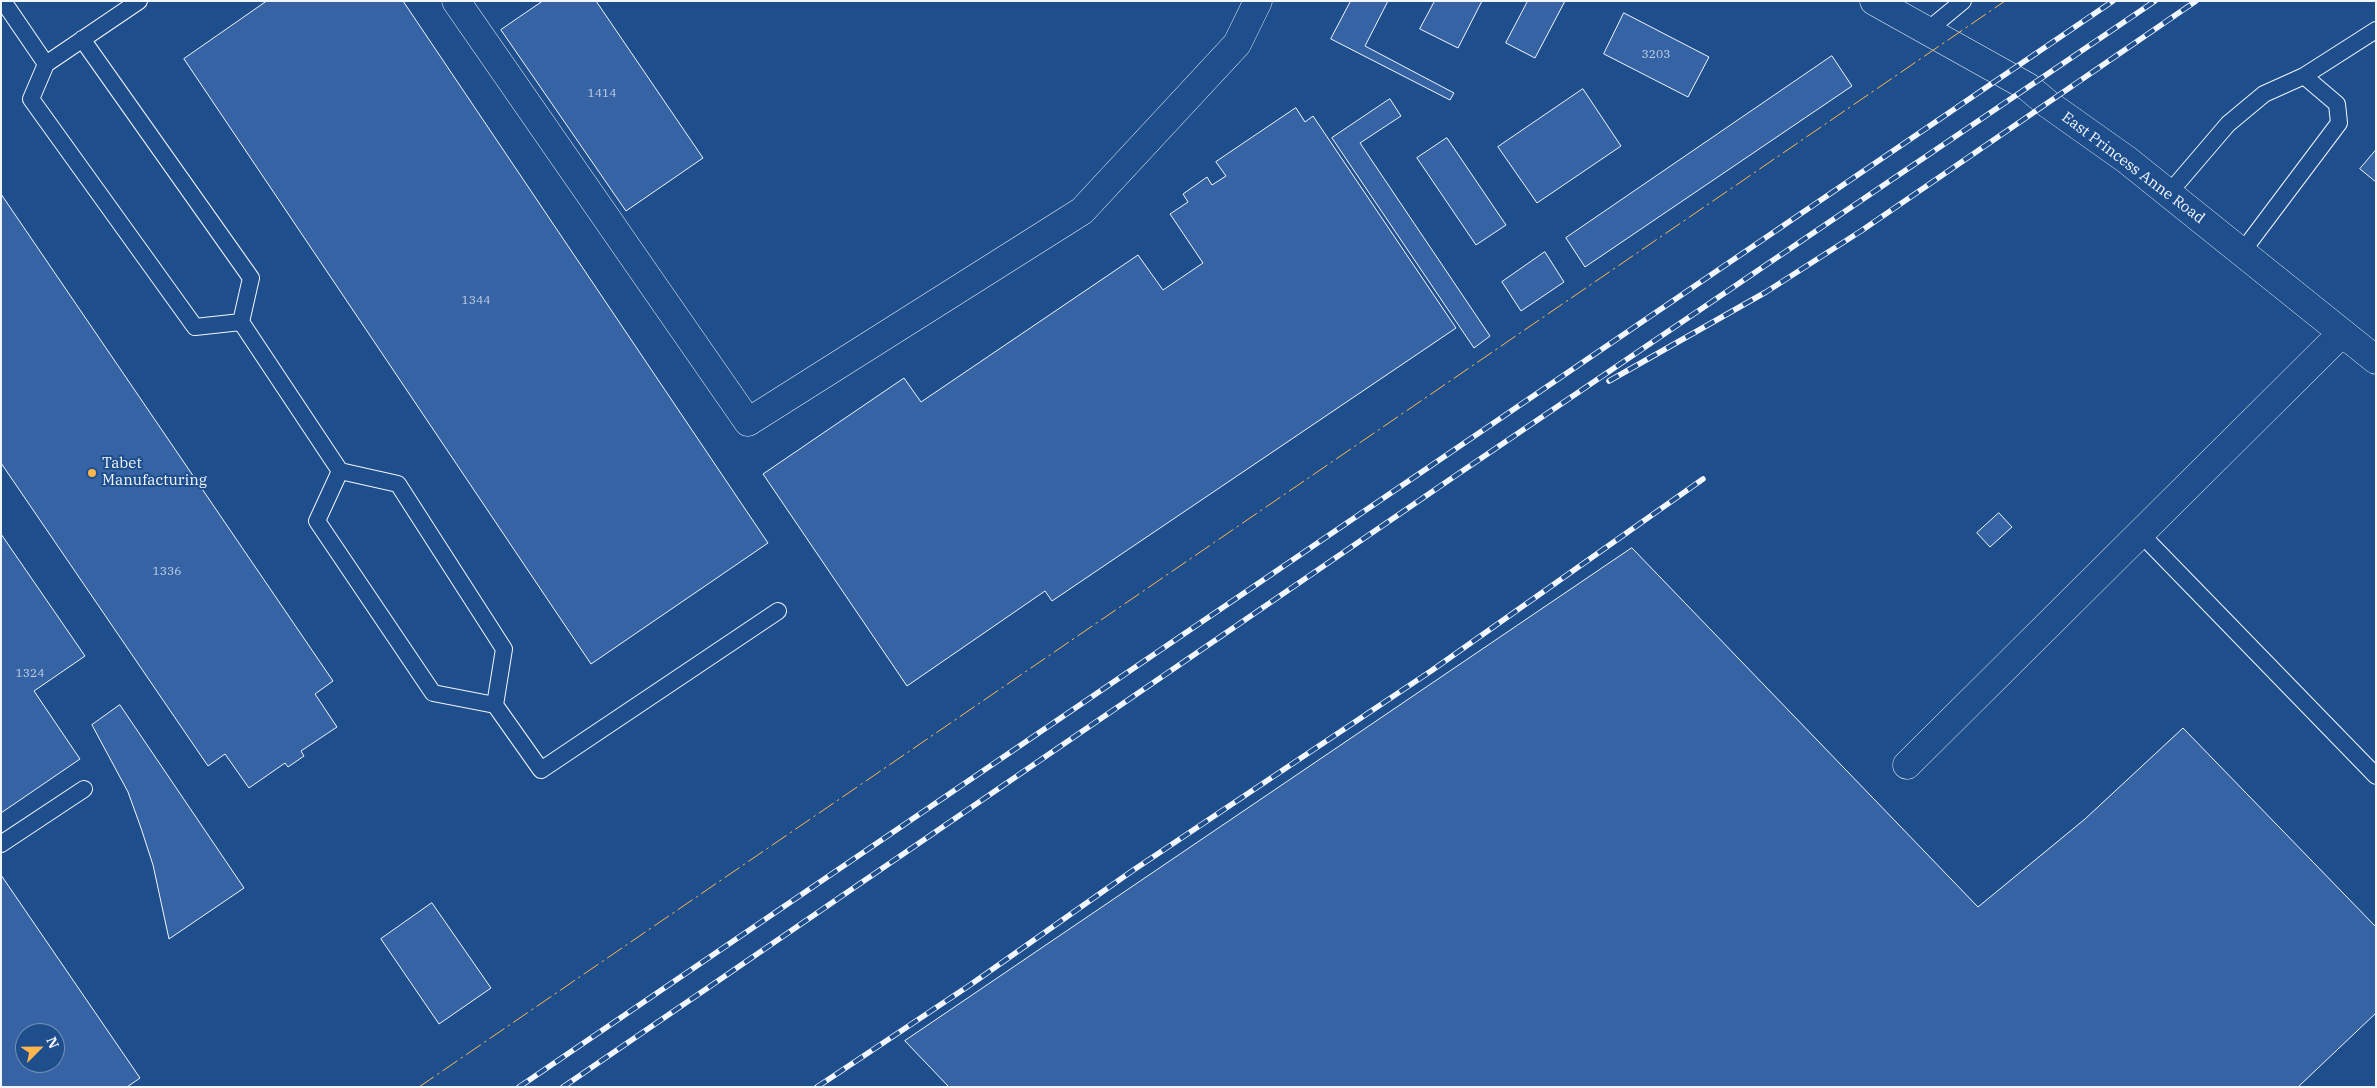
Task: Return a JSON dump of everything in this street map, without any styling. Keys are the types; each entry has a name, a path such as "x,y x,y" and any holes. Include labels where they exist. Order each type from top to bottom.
{"street":[{"path":"456,1 748,422 1082,211 1237,44 1258,1"},
{"name":"East Princess Anne Road","path":"1874,1 2028,87 2169,193 2376,360"},
{"path":"1907,765 2342,333"}],"lane":[{"path":"3,1 46,64"},
{"path":"139,1 46,64 30,99 195,328 241,322"},
{"path":"1928,30 1963,1"},
{"path":"2169,193 2228,124 2264,94 2304,76 2376,30"},
{"path":"82,39 251,278 241,322 340,471 398,484 504,649 495,706"},
{"path":"2242,252 2339,123 2337,104 2304,76"},
{"path":"340,471 317,521 433,693 495,706 541,770 778,610"},
{"path":"2140,533 2376,776"},
{"path":"1,844 84,789"}],"building":[{"path":"267,1 403,1 768,543 591,664 184,59"},
{"path":"543,1 596,1 703,158 626,211 501,30"},
{"path":"1351,1 1388,1 1365,46 1454,93 1450,100 1331,39"},
{"path":"1435,1 1482,1 1458,48 1420,29"},
{"path":"1528,1 1565,1 1535,58 1506,43"},
{"path":"1624,13 1709,57 1688,97 1604,54"},
{"path":"1832,56 1852,86 1585,267 1566,238"},
{"path":"1583,89 1621,146 1537,203 1498,147"},
{"path":"1390,99 1401,116 1360,143 1490,336 1474,348 1332,138"},
{"path":"1296,108 1305,122 1313,116 1456,328 1052,601 1045,591 907,686 763,474 904,378 921,402 1138,255 1163,290 1203,263 1170,214 1188,202 1183,194 1207,177 1212,185 1226,176 1216,162"},
{"path":"1447,138 1506,225 1476,245 1417,158"},
{"path":"2376,150 2376,182 2360,169"},
{"path":"1,194 333,681 315,694 337,727 301,751 304,756 288,767 285,763 249,788 225,754 208,766 1,463"},
{"path":"1545,252 1564,282 1521,311 1502,282"},
{"path":"1999,513 2012,527 1990,547 1977,533"},
{"path":"1,534 85,656 34,691 80,759 1,813"},
{"path":"1632,548 1978,907 2085,819 2183,728 2376,927 2376,1013 2298,1087 949,1087 905,1041"},
{"path":"120,705 244,888 169,939 153,865 141,828 128,792 92,725"},
{"path":"1,875 140,1078 127,1087 1,1087"},
{"path":"432,903 491,988 439,1024 381,939"}],"railway":[{"path":"519,1087 2113,1"},
{"path":"563,1087 1455,476 2155,1"},
{"path":"1609,381 1766,292 1861,231 2196,1"},
{"path":"817,1087 970,985 1132,871 1431,671 1703,479"}],"power":[{"path":"419,1087 2005,1"}],"place":[{"name":"Tabet Manufacturing","path":"92,473"}]}
